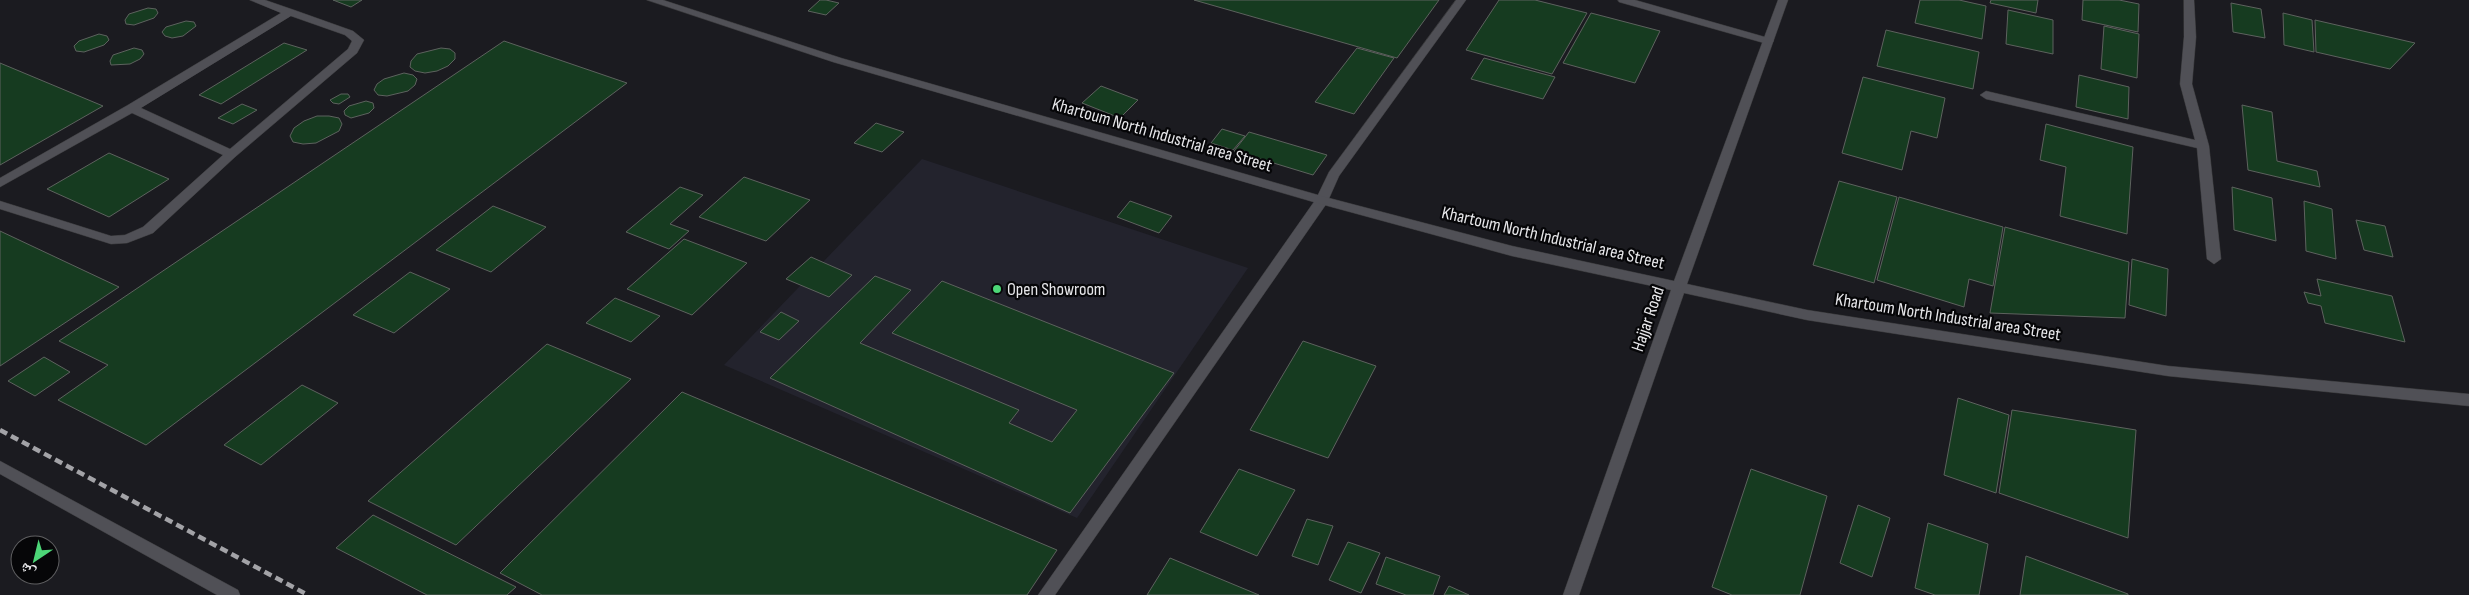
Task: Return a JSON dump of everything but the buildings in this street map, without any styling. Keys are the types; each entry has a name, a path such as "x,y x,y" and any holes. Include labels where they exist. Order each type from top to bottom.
{"street":[{"path":"0,205 111,240 127,239 148,230 231,154 353,51 358,40 349,33 255,0"},
{"name":"Khartoum North Industrial area Street","path":"652,0 837,60 1322,200 1512,251 1807,315 2168,371 2469,400"},
{"path":"1046,595 1322,200 1333,175 1461,0"},
{"path":"1623,0 1768,41"},
{"name":"Hajjar Road","path":"1571,595 1679,287 1783,0"},
{"path":"2189,0 2190,37 2186,84 2203,146 2214,259"},
{"path":"0,183 132,108 290,12"},
{"path":"1986,95 2203,146"},
{"path":"132,108 231,154"},
{"path":"0,467 232,595"}],"shaded area":[{"path":"922,159 1248,268 1077,518 724,365"}],"railway":[{"path":"0,430 308,595"}],"place":[{"name":"Open Showroom","path":"997,289"}]}
